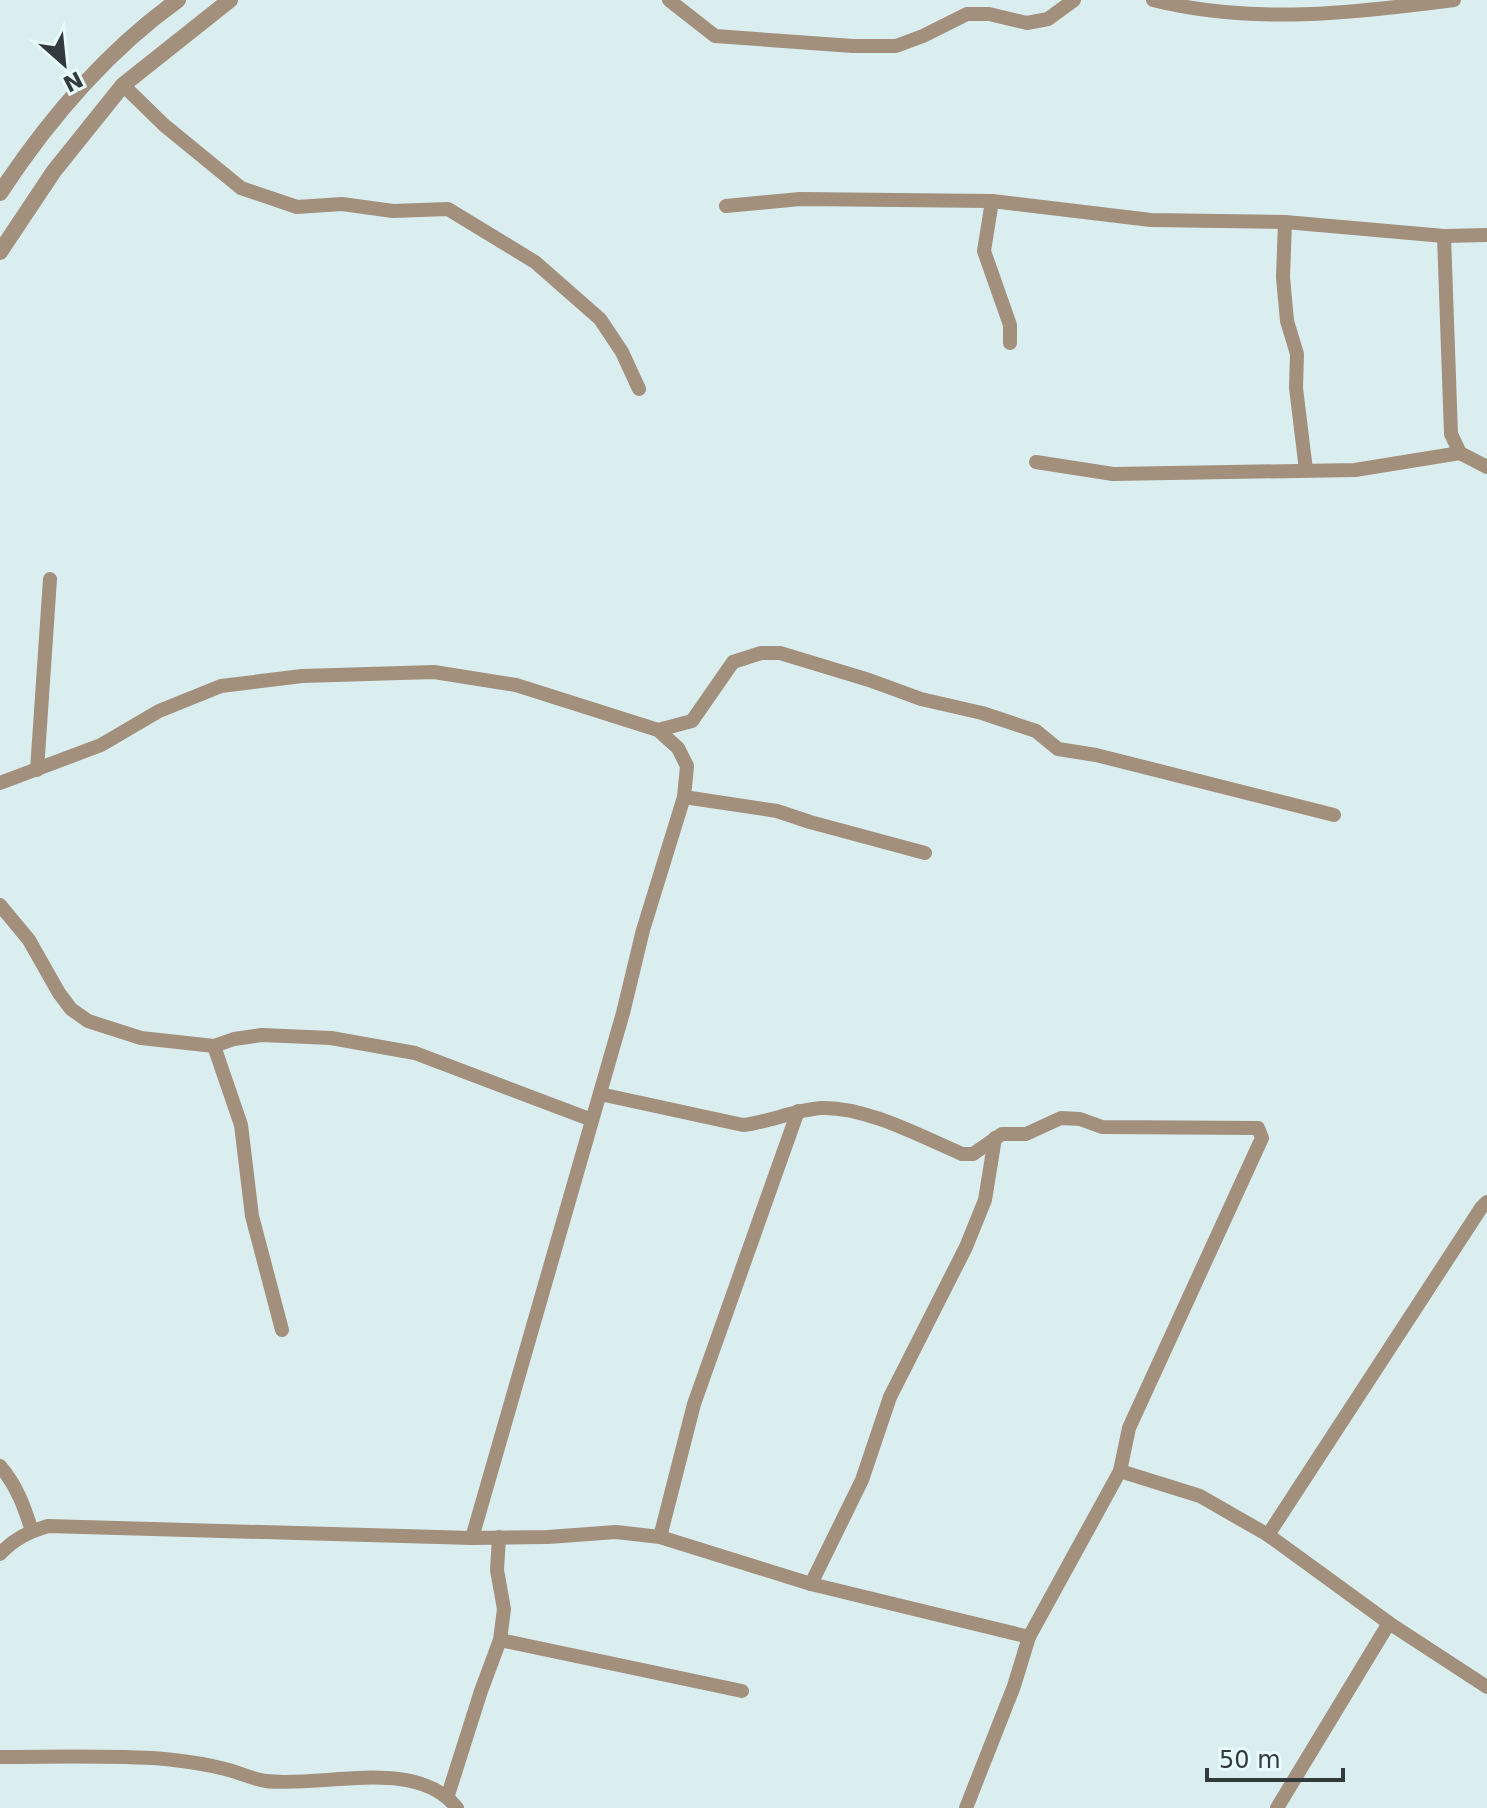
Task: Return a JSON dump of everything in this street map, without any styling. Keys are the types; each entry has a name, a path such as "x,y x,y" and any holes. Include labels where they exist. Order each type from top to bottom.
{"street":[{"path":"0,193 29,150 102,65 178,0"},
{"path":"0,252 54,171 123,85 230,0"},
{"path":"669,0 715,36 853,46 896,46 967,14 989,14 1027,23 1048,19 1074,0"},
{"path":"1153,0 1199,11 1238,15 1367,12 1454,0"},
{"path":"123,85 164,125 241,188 297,207 342,204 393,211 448,209 535,262 600,319 622,352 639,389"},
{"path":"726,206 800,199 992,201 1151,220 1285,222 1444,236 1487,235"},
{"path":"992,201 984,251 1010,325 1010,343"},
{"path":"1285,222 1283,277 1287,321 1297,354 1296,388 1306,470"},
{"path":"1444,236 1448,399 1451,434 1460,453"},
{"path":"1036,462 1113,474 1355,470 1460,453 1487,467"},
{"path":"37,770 50,579"},
{"path":"658,730 692,721 733,662 761,653 780,653 921,699 982,713 1036,731 1058,749 1096,755 1334,815"},
{"path":"0,783 101,745 159,711 221,686 302,676 434,672 516,685 658,730 678,748 687,766 684,797 643,930 600,1094 472,1538"},
{"path":"684,797 777,811 925,853"},
{"path":"0,905 29,940 65,1001 88,1021 141,1038 214,1046 262,1035 331,1038 415,1053 592,1120"},
{"path":"214,1046 241,1125 252,1216 282,1330"},
{"path":"600,1094 743,1125 764,1123 798,1111 825,1108 849,1111 962,1154 973,1154 995,1138 1008,1133 1026,1134 1061,1118 1080,1119 1102,1127 1187,1130 1252,1127 1262,1132 1262,1138 1129,1428 1120,1471 1029,1637 1014,1686 966,1808"},
{"path":"660,1537 694,1404 798,1111"},
{"path":"811,1584 862,1480 890,1397 966,1247 985,1200 995,1138"},
{"path":"1268,1535 1487,1202"},
{"path":"0,1466 23,1503 32,1531"},
{"path":"1120,1471 1200,1496 1268,1535 1389,1623 1484,1679"},
{"path":"0,1554 14,1540 48,1526 472,1538 616,1532 660,1537 811,1584 1029,1637"},
{"path":"448,1795 500,1640 504,1609 497,1570 499,1537"},
{"path":"1277,1808 1389,1623"},
{"path":"500,1640 742,1691"},
{"path":"0,1757 166,1759 222,1768 264,1781 379,1778 420,1782 448,1795 457,1808"}]}
